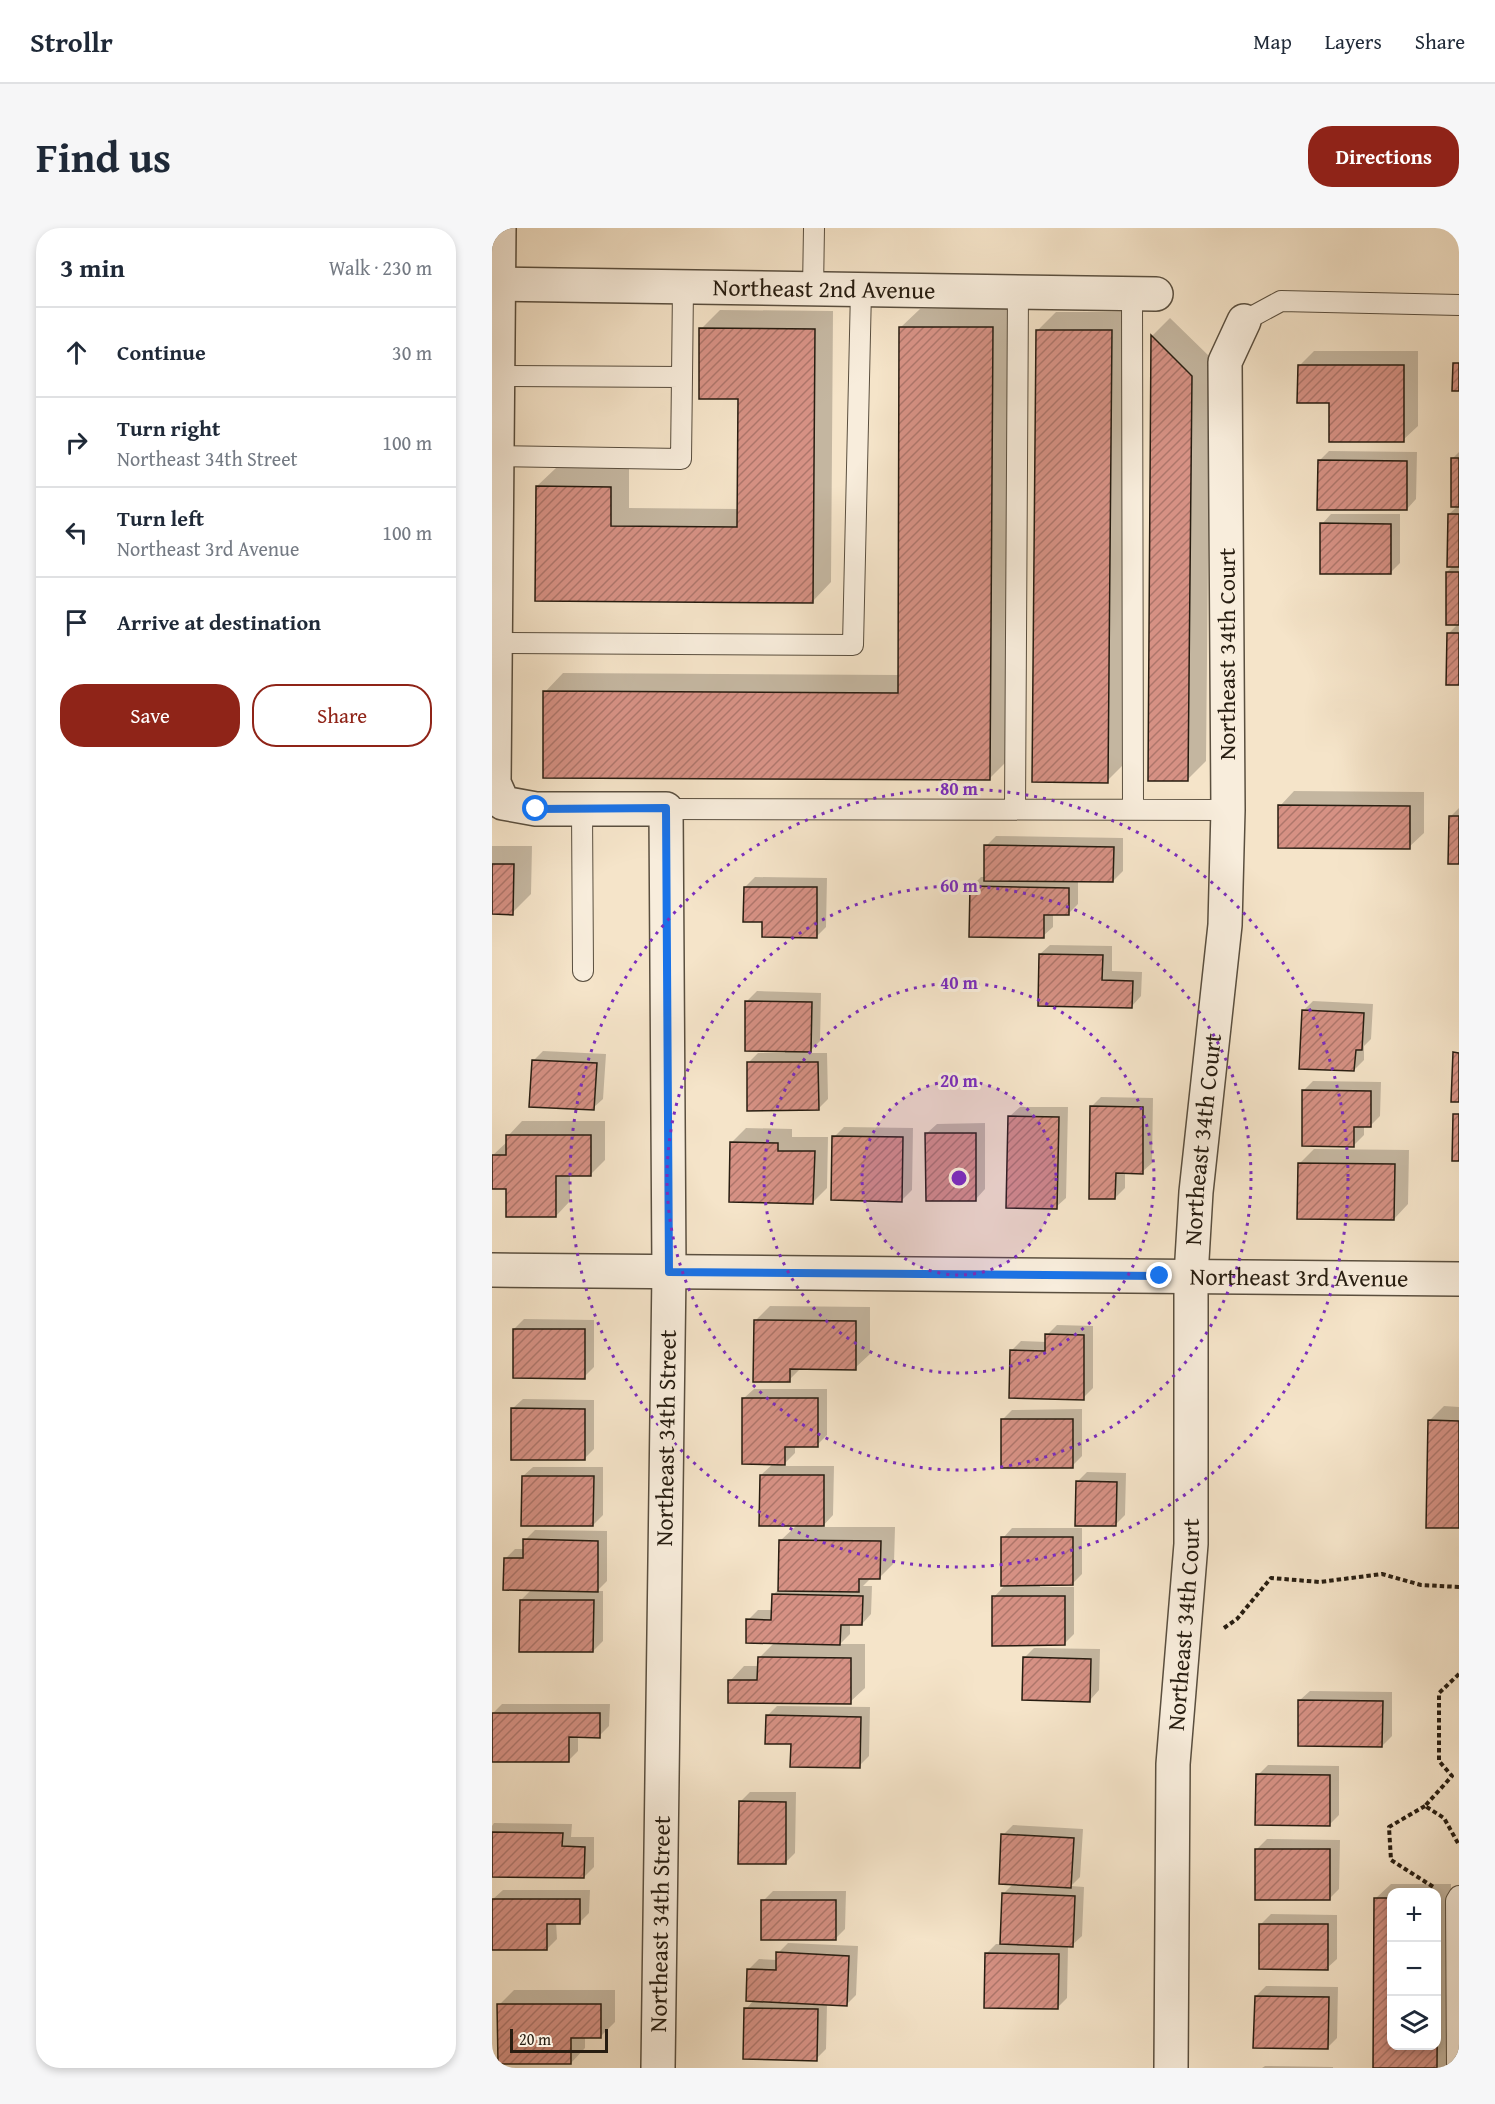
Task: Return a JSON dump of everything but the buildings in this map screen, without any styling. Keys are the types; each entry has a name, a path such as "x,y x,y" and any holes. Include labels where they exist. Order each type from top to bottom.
{"street":[{"path":"499,228 495,284 497,376 496,798 536,809 666,808"},
{"name":"Northeast 2nd Avenue","path":"495,284 1144,294"},
{"name":"Northeast 34th Court","path":"1171,2068 1173,1764 1191,1544 1191,1276 1196,1192 1225,925 1228,810 1225,362 1244,321"},
{"name":"Northeast 34th Street","path":"658,2068 669,1272 666,808"},
{"name":"Northeast 3rd Avenue","path":"492,1270 1459,1279"}],"lane":[{"path":"813,289 814,228"},
{"path":"496,456 681,459 682,287"},
{"path":"495,643 853,645 861,290"},
{"path":"1015,809 1018,292"},
{"path":"1133,809 1144,294"},
{"path":"1244,321 1281,301 1459,305"},
{"path":"497,376 682,377"},
{"path":"666,808 1228,810"},
{"path":"582,809 583,972"},
{"path":"1457,1898 1457,2068"}],"path":[{"path":"1224,1628 1237,1619 1271,1578 1320,1582 1382,1574 1421,1585 1459,1587"},
{"path":"1457,1898 1391,1860 1389,1827 1425,1806 1452,1776 1438,1761 1439,1693 1459,1674"},
{"path":"1425,1806 1444,1818 1459,1845"}],"route":[{"path":"536,809 666,808 669,1272 1160,1276"}]}
